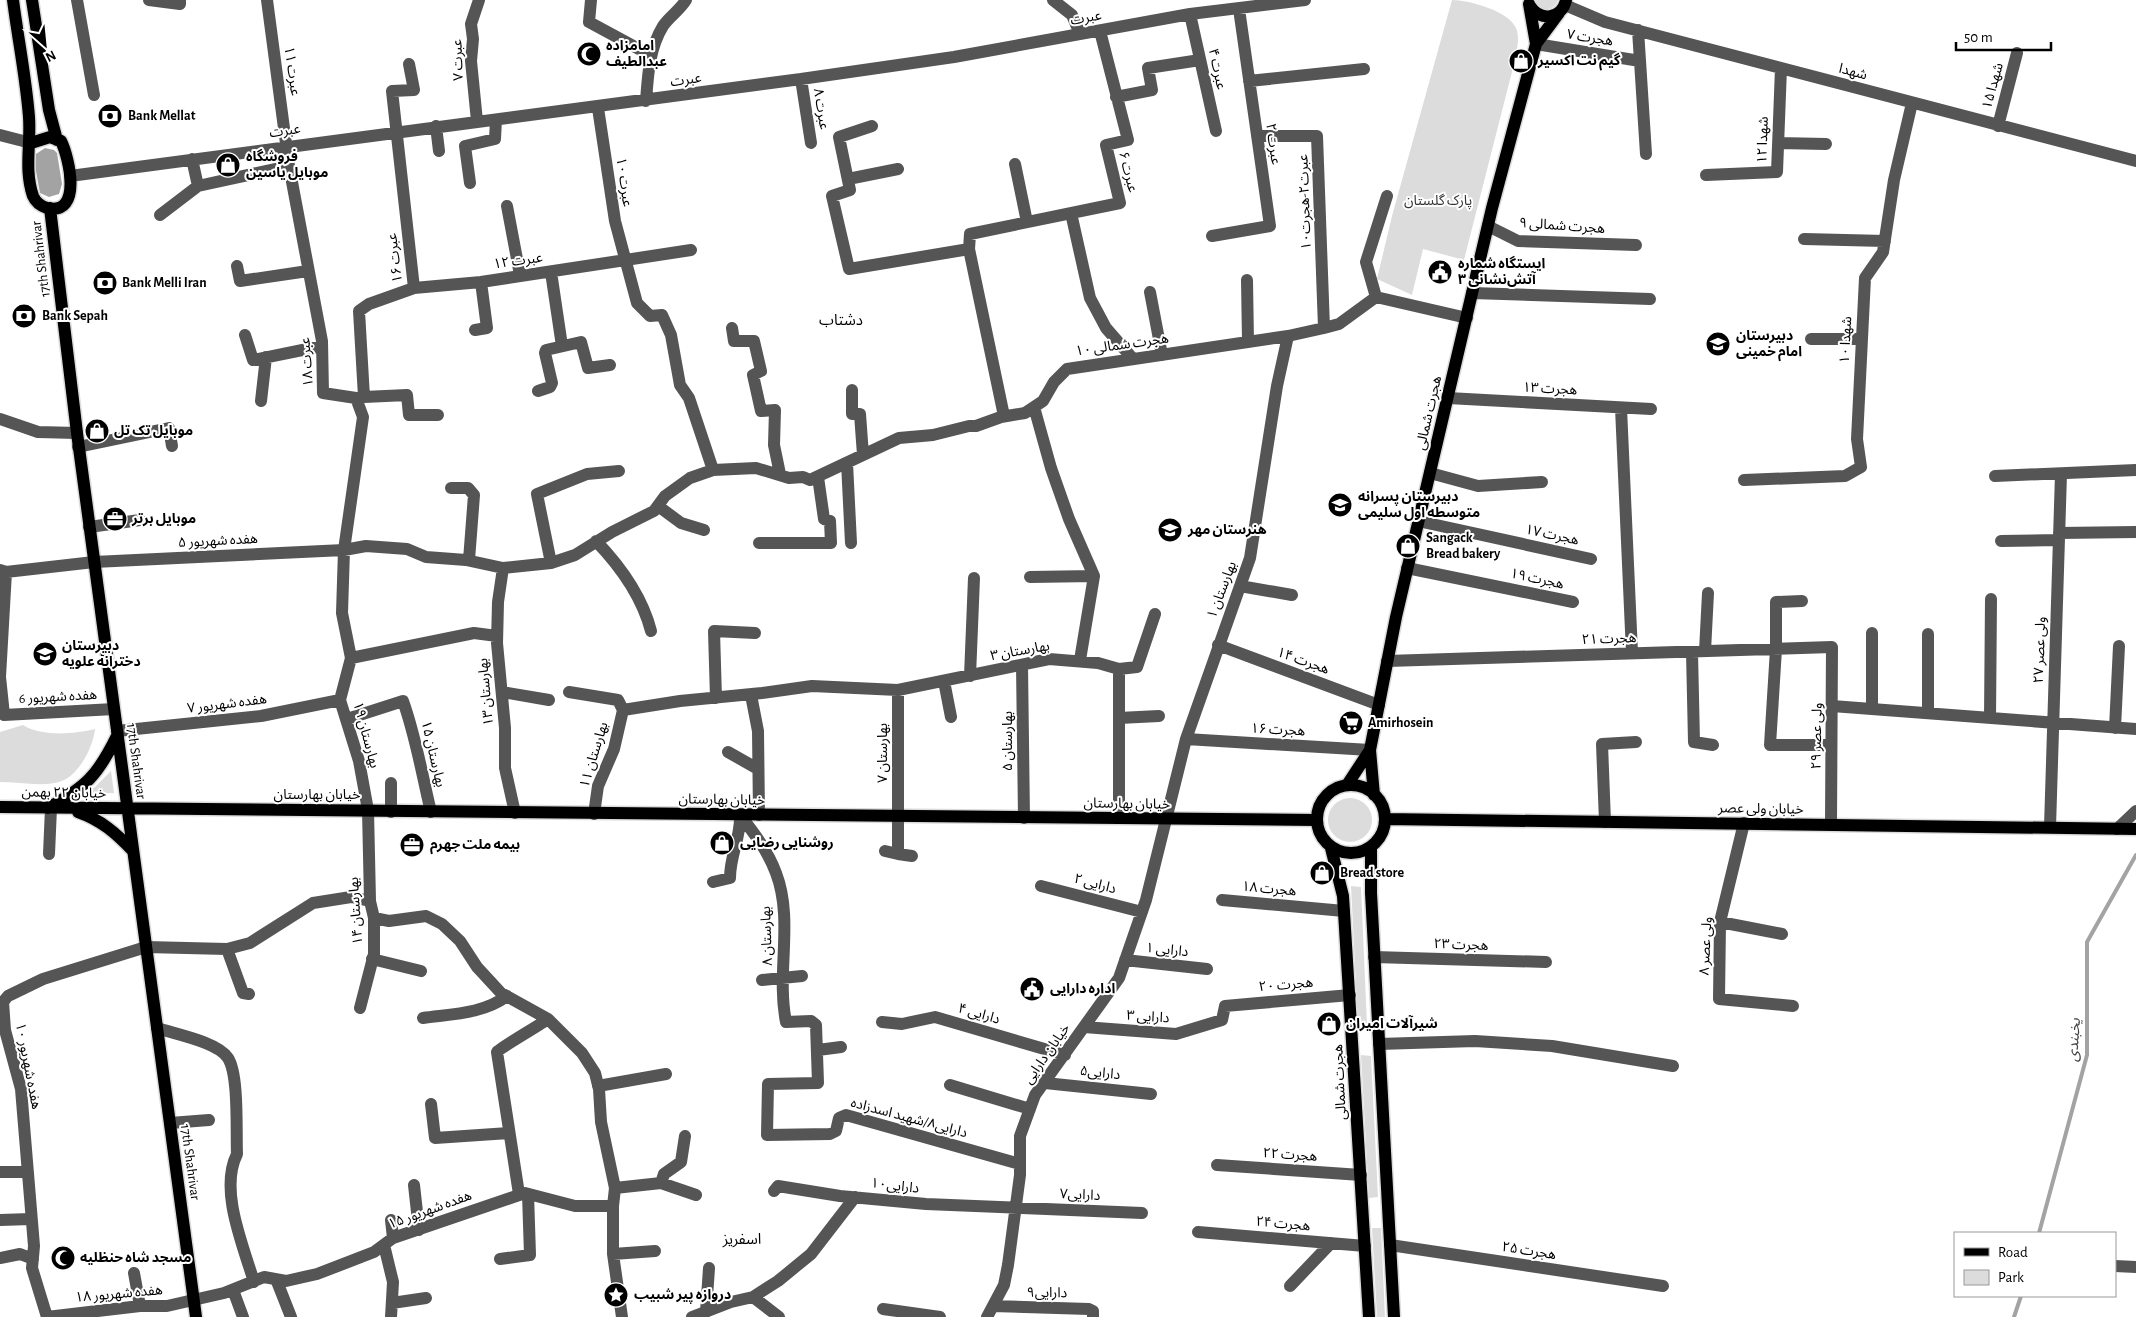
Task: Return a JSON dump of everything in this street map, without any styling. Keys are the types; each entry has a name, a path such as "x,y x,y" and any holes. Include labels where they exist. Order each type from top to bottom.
{"main road":[{"path":"13,0 31,144 27,155 34,198 40,206 50,208 66,203 71,192 70,176 65,150 61,141 50,137 31,144"},
{"path":"32,0 49,110 57,140"},
{"path":"1528,2 1534,12 1543,17 1550,17 1564,6"},
{"path":"1528,2 1536,44"},
{"path":"1536,44 1564,6"},
{"name":"هجرت شمالی","path":"1347,786 1370,750 1387,661 1418,521 1488,226 1536,44"},
{"name":"17th Shahrivar","path":"50,208 76,433 196,1317"},
{"path":"49,808 78,792 102,767 117,734"},
{"path":"1370,750 1374,795"},
{"path":"1347,786 1362,787 1374,795 1384,810 1385,819 1379,839 1362,852 1351,854 1331,848 1318,831 1316,820 1317,810 1328,793 1347,786"},
{"name":"خیابان ۲۲ بهمن","path":"0,807 127,809"},
{"path":"68,809 93,817 108,827 133,851"},
{"name":"خیابان بهارستان","path":"127,809 1316,820"},
{"name":"خیابان ولی عصر","path":"1385,819 2136,829"},
{"path":"1371,847 1374,957 1394,1317"},
{"name":"هجرت شمالی","path":"1331,848 1343,896 1369,1317"}],"street":[{"path":"77,0 94,95"},
{"path":"149,0 180,4 180,0"},
{"name":"عبرت ۱۱","path":"267,0 288,146"},
{"name":"عبرت ۷","path":"477,121 471,61 471,24 479,0"},
{"path":"591,0 589,22 650,55"},
{"path":"646,101 650,55 664,25 678,12 686,0"},
{"name":"عبرت","path":"70,176 436,126 598,108 802,79 954,57 1245,5 1305,0"},
{"path":"1059,2 1072,15 1080,34"},
{"name":"عبرت ۲","path":"1212,236 1270,226 1249,81 1245,5"},
{"name":"شهدا","path":"1564,6 1605,22 2136,161"},
{"name":"عبرت ۴","path":"1190,14 1216,131"},
{"path":"1638,30 1646,154"},
{"name":"عبرت ۶","path":"969,248 970,234 1120,203 1106,145 1128,140 1100,31"},
{"name":"هجرت ۷","path":"1536,44 1640,61"},
{"name":"شهدا ۱۵","path":"1998,126 2017,54"},
{"path":"1116,97 1152,90 1148,68 1200,60"},
{"name":"عبرت ۱۶","path":"360,398 359,311 369,304 414,288 392,91 414,90 409,64"},
{"name":"شهدا ۱۲","path":"1706,175 1777,172 1780,68"},
{"path":"1249,81 1364,69"},
{"name":"عبرت ۸","path":"802,79 811,143"},
{"name":"شهدا ۱۰","path":"1744,480 1844,476 1861,467 1857,439 1860,339 1865,278 1883,252 1886,241 1894,180 1912,103"},
{"name":"عبرت ۱۰","path":"598,108 615,221 637,303 650,316 662,315 672,335 680,385 689,398 713,470"},
{"path":"470,183 465,146 495,139 496,120"},
{"path":"436,126 439,151"},
{"path":"872,126 839,137 850,190 832,196 849,269 969,248 1004,416"},
{"path":"0,134 31,144"},
{"name":"عبرت۲-هجرت۱۰","path":"1257,136 1318,136 1324,328"},
{"path":"1778,143 1826,144"},
{"name":"عبرت ۱۸","path":"288,146 289,166 322,346 324,393 360,398"},
{"path":"192,159 198,186"},
{"path":"1015,164 1027,222"},
{"path":"160,215 198,186 289,166"},
{"path":"848,179 898,169"},
{"path":"1387,196 1366,262 1376,297 1466,318"},
{"path":"507,206 520,275"},
{"path":"1071,213 1090,298 1106,328 1133,359"},
{"name":"هجرت شمالی ۹","path":"1488,226 1518,241 1636,245"},
{"path":"1804,239 1886,241"},
{"name":"عبرت ۱۲","path":"414,288 481,282 691,250"},
{"path":"237,266 240,282 308,270"},
{"path":"551,272 562,346"},
{"path":"1247,280 1248,342"},
{"path":"475,330 487,328 481,282"},
{"path":"1150,292 1162,355"},
{"path":"1472,293 1650,298"},
{"name":"هجرت شمالی ۱۰","path":"504,568 551,562 575,555 654,511 665,496 690,478 713,470 756,468 789,478 802,477 810,480 899,438 940,434 969,426 976,426 1004,416 1025,414 1043,401 1054,382 1067,369 1288,336 1324,328 1339,324 1376,297"},
{"path":"732,328 734,341 754,341 761,371 753,375 761,411 775,410 774,445 780,474"},
{"path":"245,335 253,360 322,346"},
{"name":"بهارستان ۱","path":"1166,819 1186,739 1250,558 1277,386 1288,336"},
{"path":"1811,338 1860,339"},
{"path":"538,390 550,387 552,384 545,351 581,342 588,368 610,365"},
{"path":"261,401 266,357"},
{"path":"852,390 852,414 860,414 863,455"},
{"path":"344,550 363,417 360,398 407,396 409,415 438,416"},
{"name":"هجرت ۱۳","path":"1448,398 1651,409"},
{"path":"1034,407 1051,468 1069,519 1094,576 1080,660"},
{"path":"1621,408 1632,654"},
{"path":"0,419 38,432 76,433"},
{"path":"78,447 169,428 172,446"},
{"path":"847,463 850,543"},
{"path":"1995,476 2136,470"},
{"path":"551,562 537,494 587,474 619,471"},
{"path":"1430,473 1478,486 1542,482"},
{"name":"ولی عصر ۲۷","path":"2050,827 2060,474"},
{"path":"759,542 831,543 830,521 824,519 818,477"},
{"path":"450,488 468,488 474,495 469,560"},
{"path":"658,506 681,523 704,530"},
{"path":"89,526 140,520"},
{"name":"هجرت ۱۷","path":"1418,521 1591,559"},
{"path":"2001,541 2136,532"},
{"path":"596,542 614,560 633,589 646,613 651,631"},
{"name":"هفده شهریور ۵","path":"3,571 94,562 344,550 366,546 407,549 426,557 469,560 504,568"},
{"name":"بهارستان ۱۹","path":"344,550 342,613 351,658 340,700 359,761 368,810"},
{"name":"بهارستان ۱۳","path":"504,568 498,602 497,636 502,692 505,768 515,813"},
{"name":"هجرت ۱۹","path":"1407,568 1573,602"},
{"path":"2,717 0,677 3,571"},
{"path":"1030,577 1094,576"},
{"path":"970,676 974,578"},
{"path":"1240,586 1292,595"},
{"path":"1705,651 1708,593"},
{"path":"1990,718 1991,599"},
{"path":"1802,601 1776,602 1776,649 1770,745 1832,745"},
{"path":"1120,818 1120,669 1138,667 1155,614"},
{"path":"716,698 714,631 755,634"},
{"path":"351,658 474,633 497,636"},
{"path":"1872,633 1872,709"},
{"path":"1928,634 1928,713"},
{"name":"هجرت ۱۴","path":"1218,645 1379,705"},
{"path":"2115,728 2119,646"},
{"name":"هجرت ۲۱","path":"1387,661 1832,647"},
{"name":"ولی عصر ۲۹","path":"1831,824 1832,647"},
{"path":"1692,652 1694,742 1713,744"},
{"name":"بهارستان ۳","path":"751,694 812,686 898,690 1049,659 1080,660 1120,669"},
{"name":"بهارستان ۵","path":"1022,665 1024,818"},
{"path":"944,681 951,717"},
{"name":"بهارستان ۷","path":"898,690 898,854"},
{"path":"502,692 549,700"},
{"path":"569,692 618,700 623,710"},
{"path":"751,694 758,731 759,815"},
{"name":"بهارستان ۱۱","path":"594,814 598,786 614,749 623,710 751,694"},
{"name":"هفده شهریور ۷","path":"117,734 261,716 340,700"},
{"name":"بهارستان ۱۵","path":"347,719 403,702 413,729 417,758 431,812"},
{"path":"1832,706 2136,729"},
{"name":"هفده شهریور 6","path":"2,717 114,709"},
{"path":"1119,718 1159,716"},
{"name":"هجرت ۱۶","path":"1186,739 1370,750"},
{"path":"1605,822 1602,744 1636,742"},
{"path":"728,752 758,769"},
{"path":"391,783 392,812"},
{"path":"49,808 49,854"},
{"name":"بهارستان ۱۴","path":"360,1008 372,959 374,918 370,901 368,810"},
{"path":"2118,829 2136,811"},
{"path":"713,882 730,878 730,859 741,832 740,815"},
{"name":"بهارستان ۸","path":"740,815 762,844 777,874 784,912 784,978"},
{"name":"خیابان دارایی","path":"990,1312 1004,1285 1016,1207 1020,1164 1020,1136 1036,1095 1118,978 1142,912 1158,859 1166,819"},
{"name":"ولی عصر ۸","path":"1744,823 1720,922 1719,999 1792,1006"},
{"path":"885,851 912,856"},
{"name":"دارایی ۲","path":"1041,886 1142,912"},
{"path":"146,947 227,949 250,943 314,903 351,897 370,901"},
{"name":"هجرت ۱۸","path":"1222,900 1344,911"},
{"path":"374,918 389,921 426,916 442,924 460,941 477,967 501,993 548,1019 582,1053 595,1073 601,1122 614,1196 613,1254 622,1317"},
{"path":"1720,922 1782,934"},
{"name":"هفده شهریور ۱۰","path":"47,1317 37,1289 20,1089 5,1030 3,1002 8,996 43,979 146,947"},
{"path":"227,949 243,993 249,994"},
{"name":"هجرت ۲۳","path":"1374,957 1546,962"},
{"path":"372,959 421,971"},
{"name":"دارایی ۱","path":"1125,960 1207,969"},
{"path":"762,980 802,976"},
{"name":"دارایی۸/شهید اسدزاده","path":"784,978 786,1022 815,1021 818,1050 818,1083 768,1084 767,1135 830,1134 836,1131 840,1118 846,1115 1020,1164"},
{"name":"هجرت ۲۰","path":"1225,1006 1350,995"},
{"path":"423,1018 453,1016 496,1004 507,996"},
{"name":"دارایی ۳","path":"1084,1027 1176,1034 1222,1020 1225,1006"},
{"name":"دارایی ۴","path":"882,1022 902,1024 935,1017 1065,1055"},
{"path":"500,1259 530,1255 524,1194 509,1133 497,1050 548,1019"},
{"path":"157,1028 210,1045 228,1057 234,1078 237,1154 233,1162 230,1191 254,1282"},
{"path":"1379,1044 1475,1041 1552,1046 1673,1066"},
{"path":"818,1050 841,1047"},
{"path":"598,1086 666,1074"},
{"name":"دارایی۵","path":"1045,1083 1151,1094"},
{"path":"950,1085 1030,1110"},
{"path":"431,1104 435,1138 509,1133"},
{"path":"170,1123 209,1120"},
{"path":"661,1183 664,1174 681,1162 686,1136"},
{"name":"هجرت ۲۲","path":"1217,1165 1361,1175"},
{"path":"0,1172 27,1172"},
{"path":"524,1194 574,1206 661,1183 696,1195"},
{"path":"414,1185 419,1230"},
{"name":"دارایی۱۰","path":"774,1191 778,1186 926,1204 1016,1207"},
{"name":"هفده شهریور ۱۵","path":"194,1299 233,1290 264,1277 286,1281 317,1274 374,1252 388,1241 524,1194"},
{"path":"692,1317 754,1297 778,1281 811,1254 855,1196"},
{"name":"دارایی۷","path":"1016,1207 1142,1214"},
{"path":"0,1220 31,1219"},
{"path":"390,1317 393,1282 388,1241 391,1220"},
{"name":"هجرت ۲۴","path":"1198,1232 1365,1246"},
{"path":"1290,1286 1331,1243"},
{"name":"هجرت ۲۵","path":"1390,1245 1663,1286"},
{"path":"613,1254 655,1251"},
{"path":"0,1258 20,1254 33,1259"},
{"path":"2116,1266 2136,1267"},
{"path":"706,1312 708,1268"},
{"path":"134,1273 140,1306"},
{"path":"276,1279 291,1317"},
{"path":"233,1290 242,1317"},
{"path":"754,1297 779,1317"},
{"path":"392,1303 426,1298"},
{"name":"هفده شهریور ۱۸","path":"47,1317 105,1314 140,1306 160,1311 194,1299"},
{"path":"882,1309 940,1317"},
{"name":"دارایی۹","path":"990,1312 1089,1309 1093,1317"}],"green space":[{"name":"پارک گلستان","path":"1452,0 1478,4 1505,16 1512,22 1518,35 1516,56 1464,260 1423,249 1412,295 1377,279 1392,216"},
{"path":"1534,0 1558,0 1553,7 1546,9 1540,8"},
{"path":"23,725 49,733 68,733 95,729 88,753 78,768 66,779 45,784 0,782 0,732"},
{"path":"111,771 114,793 82,794 95,787"},
{"path":"1346,798 1354,798 1366,804 1372,820 1366,836 1354,842 1346,842 1334,836 1328,824 1328,816 1334,804"},
{"path":"1351,886 1361,887 1367,1025 1358,1026"},
{"path":"1361,1055 1371,1056 1378,1197 1369,1198"},
{"path":"1372,1228 1381,1228 1385,1317 1377,1317"}],"shaded area":[{"path":"45,148 54,150 57,153 62,184 59,194 49,197 40,193 35,166 36,154"}],"waterway":[{"name":"یخبندی","path":"2039,1232 2087,1055 2087,942 2136,855"},
{"name":"یخبندی","path":"2014,1317 2021,1297"}],"place":[{"name":"امامزاده عبدالطیف","path":"589,54"},
{"name":"گیم نت اکسیر","path":"1521,61"},
{"name":"Bank Mellat","path":"110,116"},
{"name":"فروشگاه موبایل یاسین","path":"228,165"},
{"name":"ایستگاه شماره ۳ آتش‌نشانی","path":"1440,272"},
{"name":"Bank Melli Iran","path":"105,283"},
{"name":"Bank Sepah","path":"24,316"},
{"name":"دبیرستان امام خمینی","path":"1718,344"},
{"name":"موبایل تک تل","path":"97,431"},
{"name":"دبیرستان پسرانه متوسطه اول سلیمی","path":"1340,505"},
{"name":"موبایل برتر","path":"115,519"},
{"name":"هنرستان مهر","path":"1170,530"},
{"name":"Sangack Bread bakery","path":"1408,546"},
{"name":"دبیرستان دخترانه علویه","path":"45,654"},
{"name":"Amirhosein","path":"1351,723"},
{"name":"روشنایی رضایی","path":"722,843"},
{"name":"بیمه ملت جهرم","path":"412,845"},
{"name":"Bread store","path":"1322,873"},
{"name":"اداره دارایی","path":"1032,989"},
{"name":"شیرآلات امیران","path":"1329,1024"},
{"name":"مسجد شاه حنظلیه","path":"63,1258"},
{"name":"دروازه پیر شبیب","path":"616,1295"}],"district":[{"name":"دشتاب","path":"841,320"},
{"name":"اسفریز","path":"742,1239"}]}
